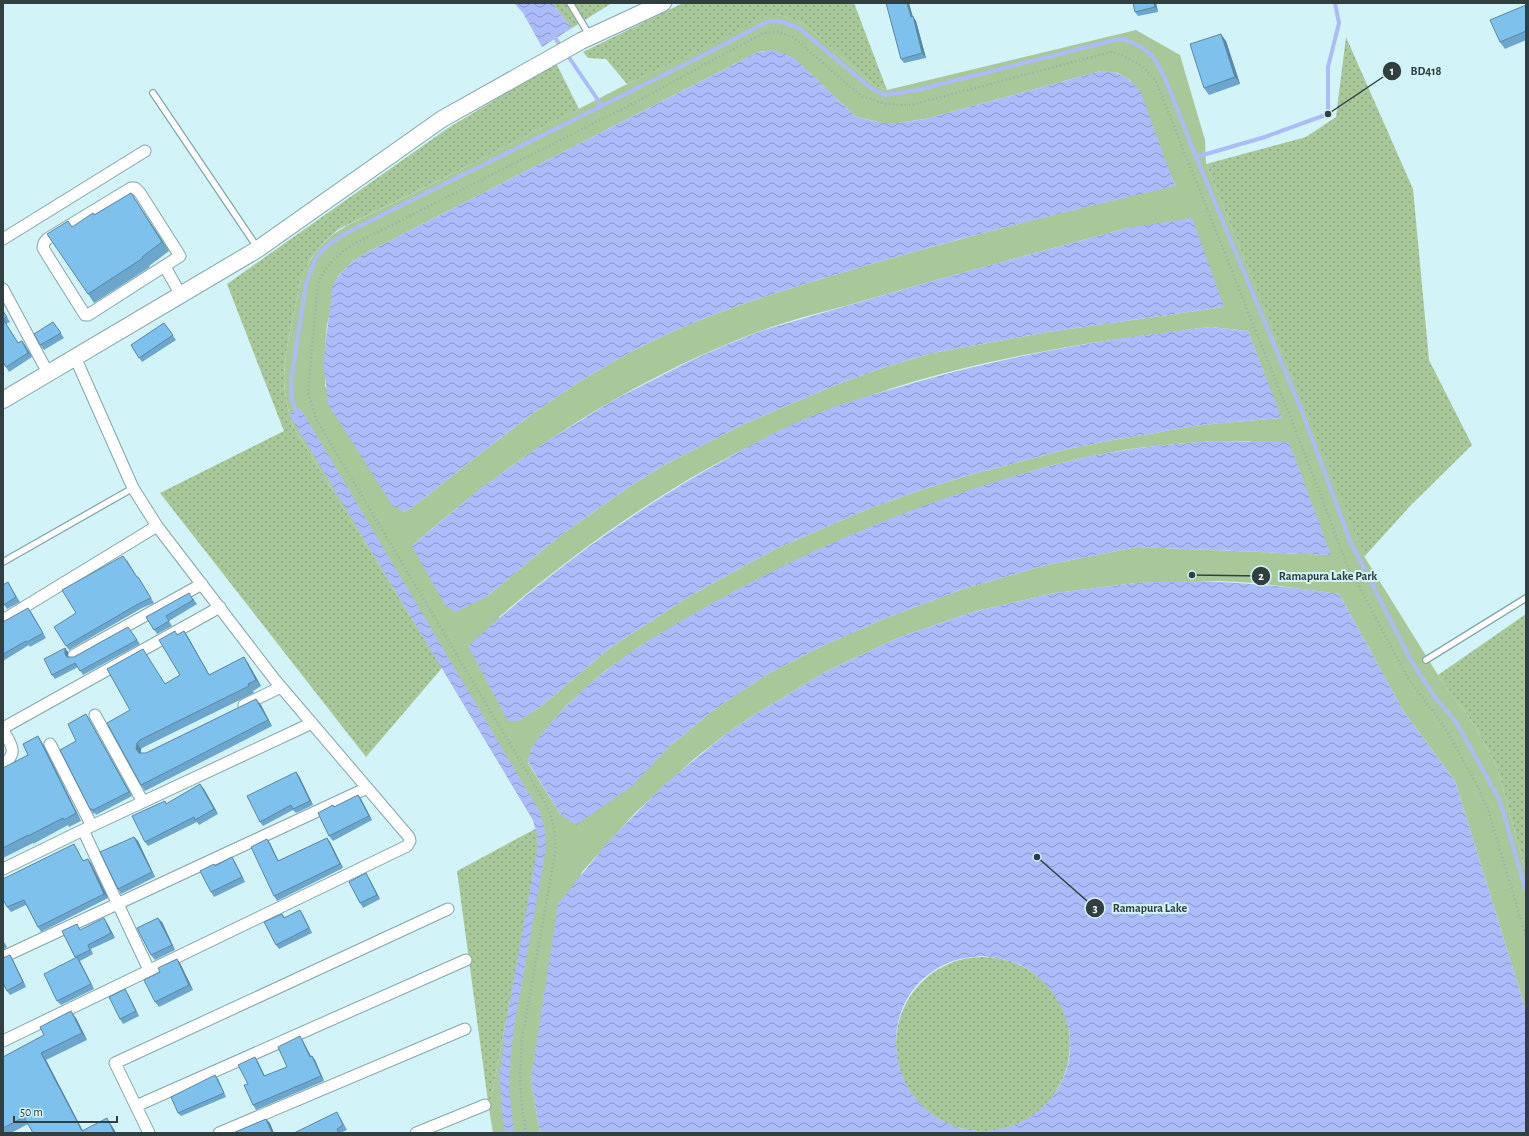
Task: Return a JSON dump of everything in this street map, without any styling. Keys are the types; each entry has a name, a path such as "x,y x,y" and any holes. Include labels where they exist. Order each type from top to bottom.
{"main road":[{"path":"5,395 48,373 181,296 258,249 442,119 585,39 663,3"}],"street":[{"path":"3,239 145,152"},
{"path":"134,188 140,192 180,254 180,257 165,267 86,315 83,314 43,248 44,243 54,235 134,188"},
{"path":"165,267 181,296"},
{"path":"3,289 48,373"},
{"path":"3,1041 407,846 410,841 281,686 157,526 133,488 75,357"},
{"path":"3,620 157,526"},
{"path":"74,655 202,584"},
{"path":"3,765 13,754 13,747 3,729 220,607"},
{"path":"232,711 281,686"},
{"path":"95,715 143,802"},
{"path":"3,869 312,723"},
{"path":"50,744 118,903 149,970"},
{"path":"3,957 367,788"},
{"path":"149,1133 115,1062 448,908"},
{"path":"136,1106 466,960"},
{"path":"219,1133 465,1029"},
{"path":"416,1133 485,1106"}],"lane":[{"path":"570,3 585,39"},
{"path":"153,93 258,249"},
{"path":"3,562 133,488"},
{"path":"1426,660 1526,598"}],"path":[{"path":"526,1133 520,1092 522,1039 555,853 555,831 553,820 543,800 316,419 308,392 318,283 335,258 352,245 636,102 763,33 771,32 787,34 793,37 861,96 878,102 898,105 922,102 1111,52 1130,58 1140,64 1156,81 1299,439 1346,562 1409,680 1428,704 1452,740 1474,779 1488,809 1526,938"}],"green space":[{"path":"552,3 612,3 572,28"},
{"path":"683,3 854,3 887,90 875,86 804,24 791,18 778,15 627,84 606,59 588,58 583,52"},
{"path":"778,15 795,19 804,24 875,86 887,90 1136,30 1180,55 1205,140 1206,164 1364,556 1438,675 1475,726 1497,767 1526,873 1526,1011 1455,781 1404,712 1339,594 1258,583 1218,581 1136,583 1055,593 976,611 900,637 827,671 759,712 726,734 694,759 635,813 582,872 531,1080 540,1133 493,1133 489,1109 536,865 536,828 533,820 442,668 293,426 289,414 284,377 288,341 301,279 305,269 317,250 332,235 348,225 444,178 627,84 694,53 761,18","holes":["763,51 800,64 856,117 883,123 897,123 925,119 1101,71 1118,73 1131,81 1175,185 924,249 812,282 699,320 618,359 564,392 513,428 414,506 404,512 325,386 325,347 327,325 338,276 352,262 370,251 756,53","1127,228 1224,307 1048,332 932,353 882,368 833,386 744,424 664,465 629,487 561,535 486,597 412,546 451,513 534,450 622,395 668,371 715,349 763,330","1210,327 1248,331 1281,418 1201,425 1068,449 966,476 868,509 775,549 690,596 611,647 540,707 518,721 499,617 556,570 616,526 677,486 709,467 758,442 850,403 887,390 933,376 1004,359 1110,340","1213,441 1251,441 1330,555 1137,547 1046,565 963,589 886,618 820,647 764,676 712,711 650,765 561,815 528,763 531,750 542,734 567,705 605,671 647,642 987,486 1042,468 1070,461 1112,452"]},
{"path":"1346,37 1413,189 1429,360 1472,445 1410,506 1364,557 1206,164 1306,137 1336,117"},
{"path":"556,63 579,109 444,178 339,229 316,251 301,279 288,341 284,377 289,414 293,426 442,668 366,757 160,493 284,431 227,284 448,128"},
{"path":"1526,614 1526,873 1497,767 1475,726 1438,675"},
{"path":"537,828 536,865 489,1109 457,871"},
{"path":"992,957 1016,963 1031,971 1045,982 1056,996 1064,1011 1069,1027 1069,1061 1064,1077 1056,1092 1045,1106 1031,1117 1016,1125 1000,1130 974,1131 950,1125 935,1117 921,1106 910,1092 902,1077 897,1061 896,1035 902,1011 910,996 921,982 935,971 950,963 966,958"}],"water":[{"path":"514,3 552,3 572,28 542,47 523,13"},
{"path":"770,50 786,54 794,58 856,117 883,123 897,123 925,119 1101,71 1119,74 1129,79 1141,93 1175,186 924,249 841,273 699,320 618,359 564,392 488,447 414,506 404,512 392,505 328,404 324,368 325,347 333,284 341,274 359,257 370,251 756,53"},
{"path":"1192,218 1224,307 1048,332 932,353 882,368 833,386 744,424 664,465 629,487 561,535 486,597 456,612 445,605 412,546 476,492 544,443 614,400 688,362 726,345 764,330 929,282 1127,228"},
{"path":"1210,327 1248,331 1282,418 1201,425 1068,449 966,476 868,509 775,549 690,596 611,647 540,707 518,721 508,721 468,646 528,594 591,545 624,522 691,479 726,459 772,434 807,418 874,394 1011,358 1090,343"},
{"path":"301,409 542,817 546,838 546,849 515,1021 511,1053 509,1087 514,1133 505,1133 501,1107 500,1075 505,1028 538,845 533,820 289,414"},
{"path":"1213,441 1289,442 1331,555 1137,547 1046,565 963,589 886,618 820,647 764,676 712,711 670,746 632,786 576,825 561,815 528,762 533,746 559,714 609,668 646,642 685,619 789,563 876,524 966,491 1012,477 1096,455 1155,446"},
{"path":"1198,581 1238,583 1279,586 1339,594 1404,712 1455,781 1526,1011 1526,1133 540,1133 531,1080 558,904 608,842 664,785 726,734 759,712 827,671 900,637 976,611 1055,593 1136,583","holes":["983,956 1016,963 1026,968 1039,978 1059,1003 1066,1018 1070,1050 1068,1066 1062,1081 1046,1104 1025,1120 1008,1127 990,1131 978,1131 953,1126 933,1115 916,1100 902,1075 897,1056 896,1036 900,1017 907,999 918,983 934,970 953,961"]}],"building":[{"path":"886,3 907,3 911,17 913,16 922,53 901,59"},
{"path":"1133,3 1154,3 1155,7 1135,12"},
{"path":"1526,5 1526,31 1500,42 1490,20"},
{"path":"1221,34 1235,77 1204,88 1190,44"},
{"path":"131,193 162,242 142,257 143,258 88,294 47,234 68,221 72,227 93,213 94,215"},
{"path":"3,311 7,317 3,319"},
{"path":"3,319 18,343 22,341 28,353 6,367 3,362"},
{"path":"53,322 61,333 40,345 34,334"},
{"path":"164,323 173,335 139,358 131,345"},
{"path":"123,556 151,598 66,646 54,627 76,613 62,590"},
{"path":"8,582 16,597 4,605 3,585"},
{"path":"189,593 193,600 166,616 169,621 154,630 146,617"},
{"path":"28,608 43,633 3,654 3,622"},
{"path":"128,627 137,640 80,671 75,663 52,675 44,659 65,648 65,654 67,657 74,657"},
{"path":"175,631 177,635 184,631 209,675 244,657 256,680 248,684 249,686 140,740 137,743 136,749 139,753 146,753 256,699 268,720 141,785 107,723 130,710 107,669 143,649 165,684 180,675 159,640"},
{"path":"86,714 129,792 93,810 90,809 60,750 76,741 68,724"},
{"path":"38,736 76,813 3,848 3,768 28,755 23,744"},
{"path":"296,772 310,801 293,809 291,805 260,822 247,796"},
{"path":"200,784 214,809 195,820 194,817 145,842 132,816 165,801 166,804"},
{"path":"358,795 369,816 329,836 318,813"},
{"path":"134,837 152,872 118,889 100,852"},
{"path":"327,838 340,864 274,896 251,847 267,839 278,861"},
{"path":"74,844 83,861 88,859 104,894 38,927 24,900 7,907 3,899 3,879"},
{"path":"232,857 242,877 211,892 200,871 214,864 215,866"},
{"path":"366,873 377,895 360,903 349,882"},
{"path":"300,910 309,928 276,945 264,922 282,914 284,918"},
{"path":"104,918 111,933 88,945 90,950 75,957 62,931 77,924 80,930"},
{"path":"158,918 172,945 151,955 137,928"},
{"path":"10,955 23,982 7,991 3,983 3,958"},
{"path":"77,957 91,984 57,1001 44,974"},
{"path":"177,959 189,985 155,1002 144,980 160,972 158,968"},
{"path":"125,989 136,1011 120,1019 109,997"},
{"path":"71,1011 82,1033 41,1053 82,1131 107,1118 114,1133 33,1133 24,1117 3,1128 3,1057 44,1035 40,1027"},
{"path":"300,1036 310,1057 312,1056 321,1076 253,1105 244,1085 248,1084 238,1065 255,1057 264,1076 287,1067 278,1047"},
{"path":"215,1075 224,1093 178,1113 171,1097"},
{"path":"337,1112 343,1125 337,1129 339,1133 294,1133"},
{"path":"266,1119 272,1133 233,1133"}],"waterway":[{"path":"1196,157 1265,137 1328,114 1328,67 1339,23 1335,3"},
{"path":"297,415 292,400 291,381 306,284 314,262 328,245 346,233 704,55 769,21 779,21 799,28 872,89 885,95 917,90 1124,39 1143,48 1154,58 1164,76 1196,157 1303,414 1350,541 1410,659 1434,696 1456,722 1500,801 1526,891"},
{"path":"553,35 562,48"},
{"path":"566,53 602,106"}],"place":[{"name":"BD418","path":"1328,114"},
{"name":"Ramapura Lake Park","path":"1192,575"},
{"name":"Ramapura Lake","path":"1037,857"}]}
